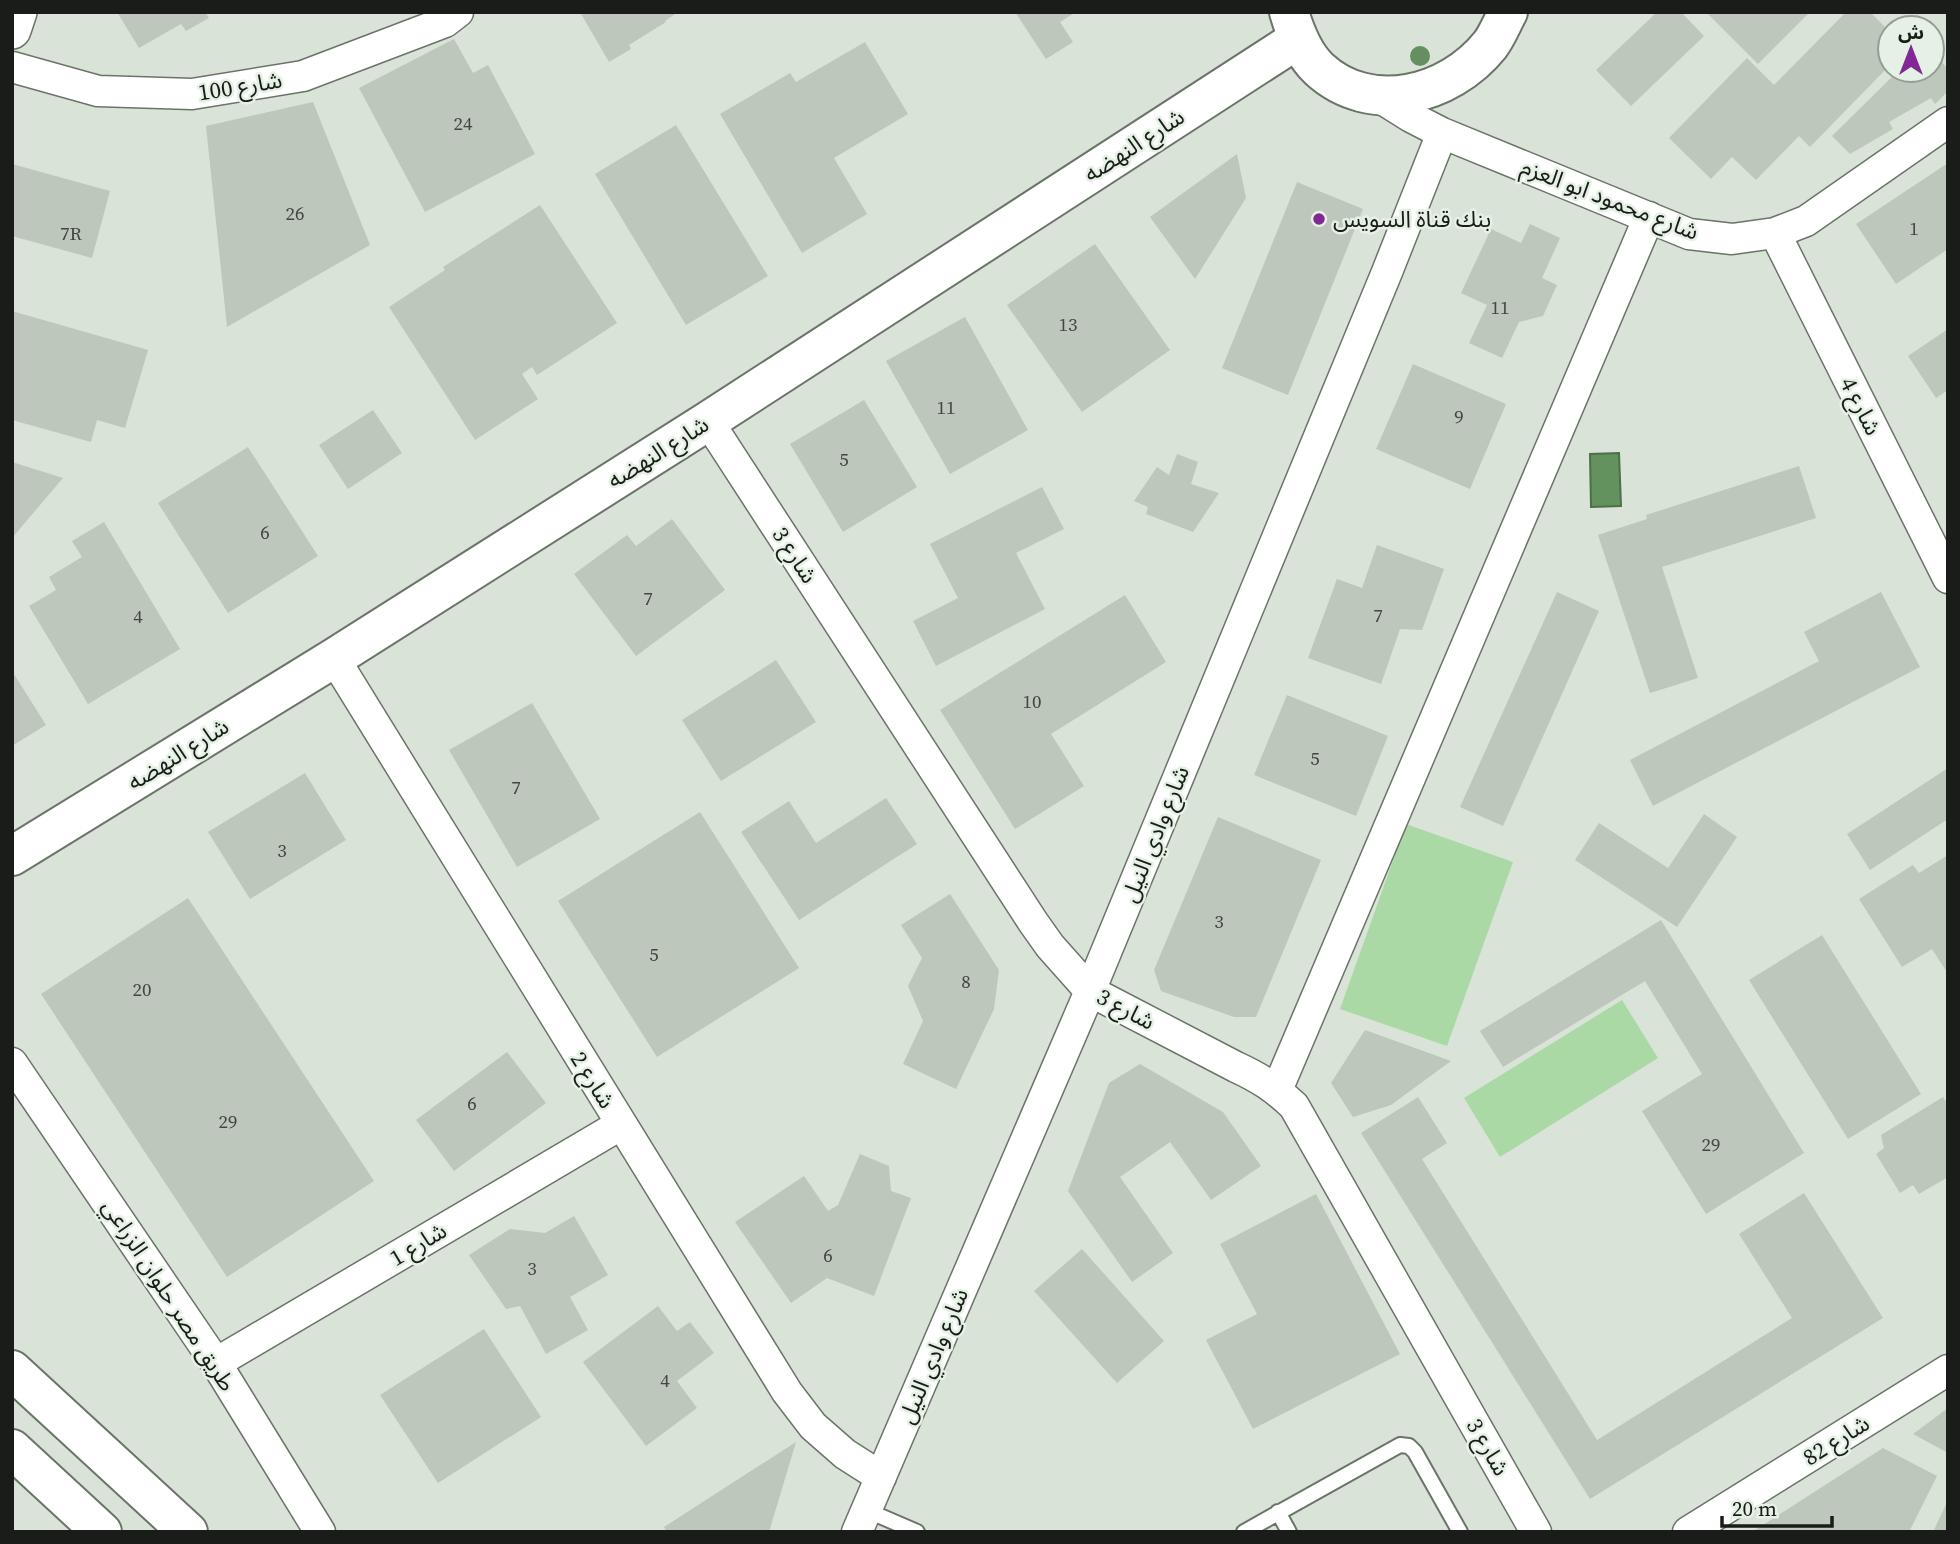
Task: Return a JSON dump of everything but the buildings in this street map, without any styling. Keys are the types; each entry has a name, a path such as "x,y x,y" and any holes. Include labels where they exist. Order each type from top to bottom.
{"main road":[{"path":"1293,26 1318,68 1346,88 1379,97 1421,92 1459,74 1490,45 1508,12"},
{"name":"شارع النهضه","path":"12,856 334,658 708,421 1293,26"},
{"path":"12,1370 188,1532"},
{"path":"12,1449 102,1532"}],"street":[{"path":"12,30 18,12"},
{"name":"شارع 100","path":"12,68 98,91 192,94 303,76 445,22 458,12"},
{"name":"شارع محمود ابو العزم","path":"1379,97 1442,133 1689,234 1732,239 1775,233 1805,220 1948,122"},
{"name":"شارع وادي النيل","path":"862,1521 1090,990 1442,133"},
{"path":"1277,1090 1649,217"},
{"name":"شارع 4","path":"1775,233 1948,578"},
{"name":"شارع 3","path":"708,421 1033,922 1070,969 1090,990 1236,1068 1260,1078 1294,1106 1536,1532"},
{"name":"شارع 2","path":"334,658 787,1392 813,1426 845,1454 881,1477"},
{"name":"طريق مصر حلوان الزراعي","path":"12,1063 216,1363 320,1532"},
{"name":"شارع 1","path":"216,1363 620,1125"},
{"name":"شارع 82","path":"1688,1532 1948,1370"}],"lane":[{"path":"1244,1532 1400,1445 1409,1446 1415,1452 1460,1532"},
{"path":"1278,1513 1289,1532"},
{"path":"862,1521 917,1532"}],"shaded area":[{"path":"1619,453 1621,506 1591,507 1590,454"},
{"path":"1406,824 1513,862 1447,1046 1340,1009"},
{"path":"1622,1000 1658,1058 1500,1157 1464,1098"}],"place":[{"name":"بنك قناة السويس","path":"1319,219"}]}
